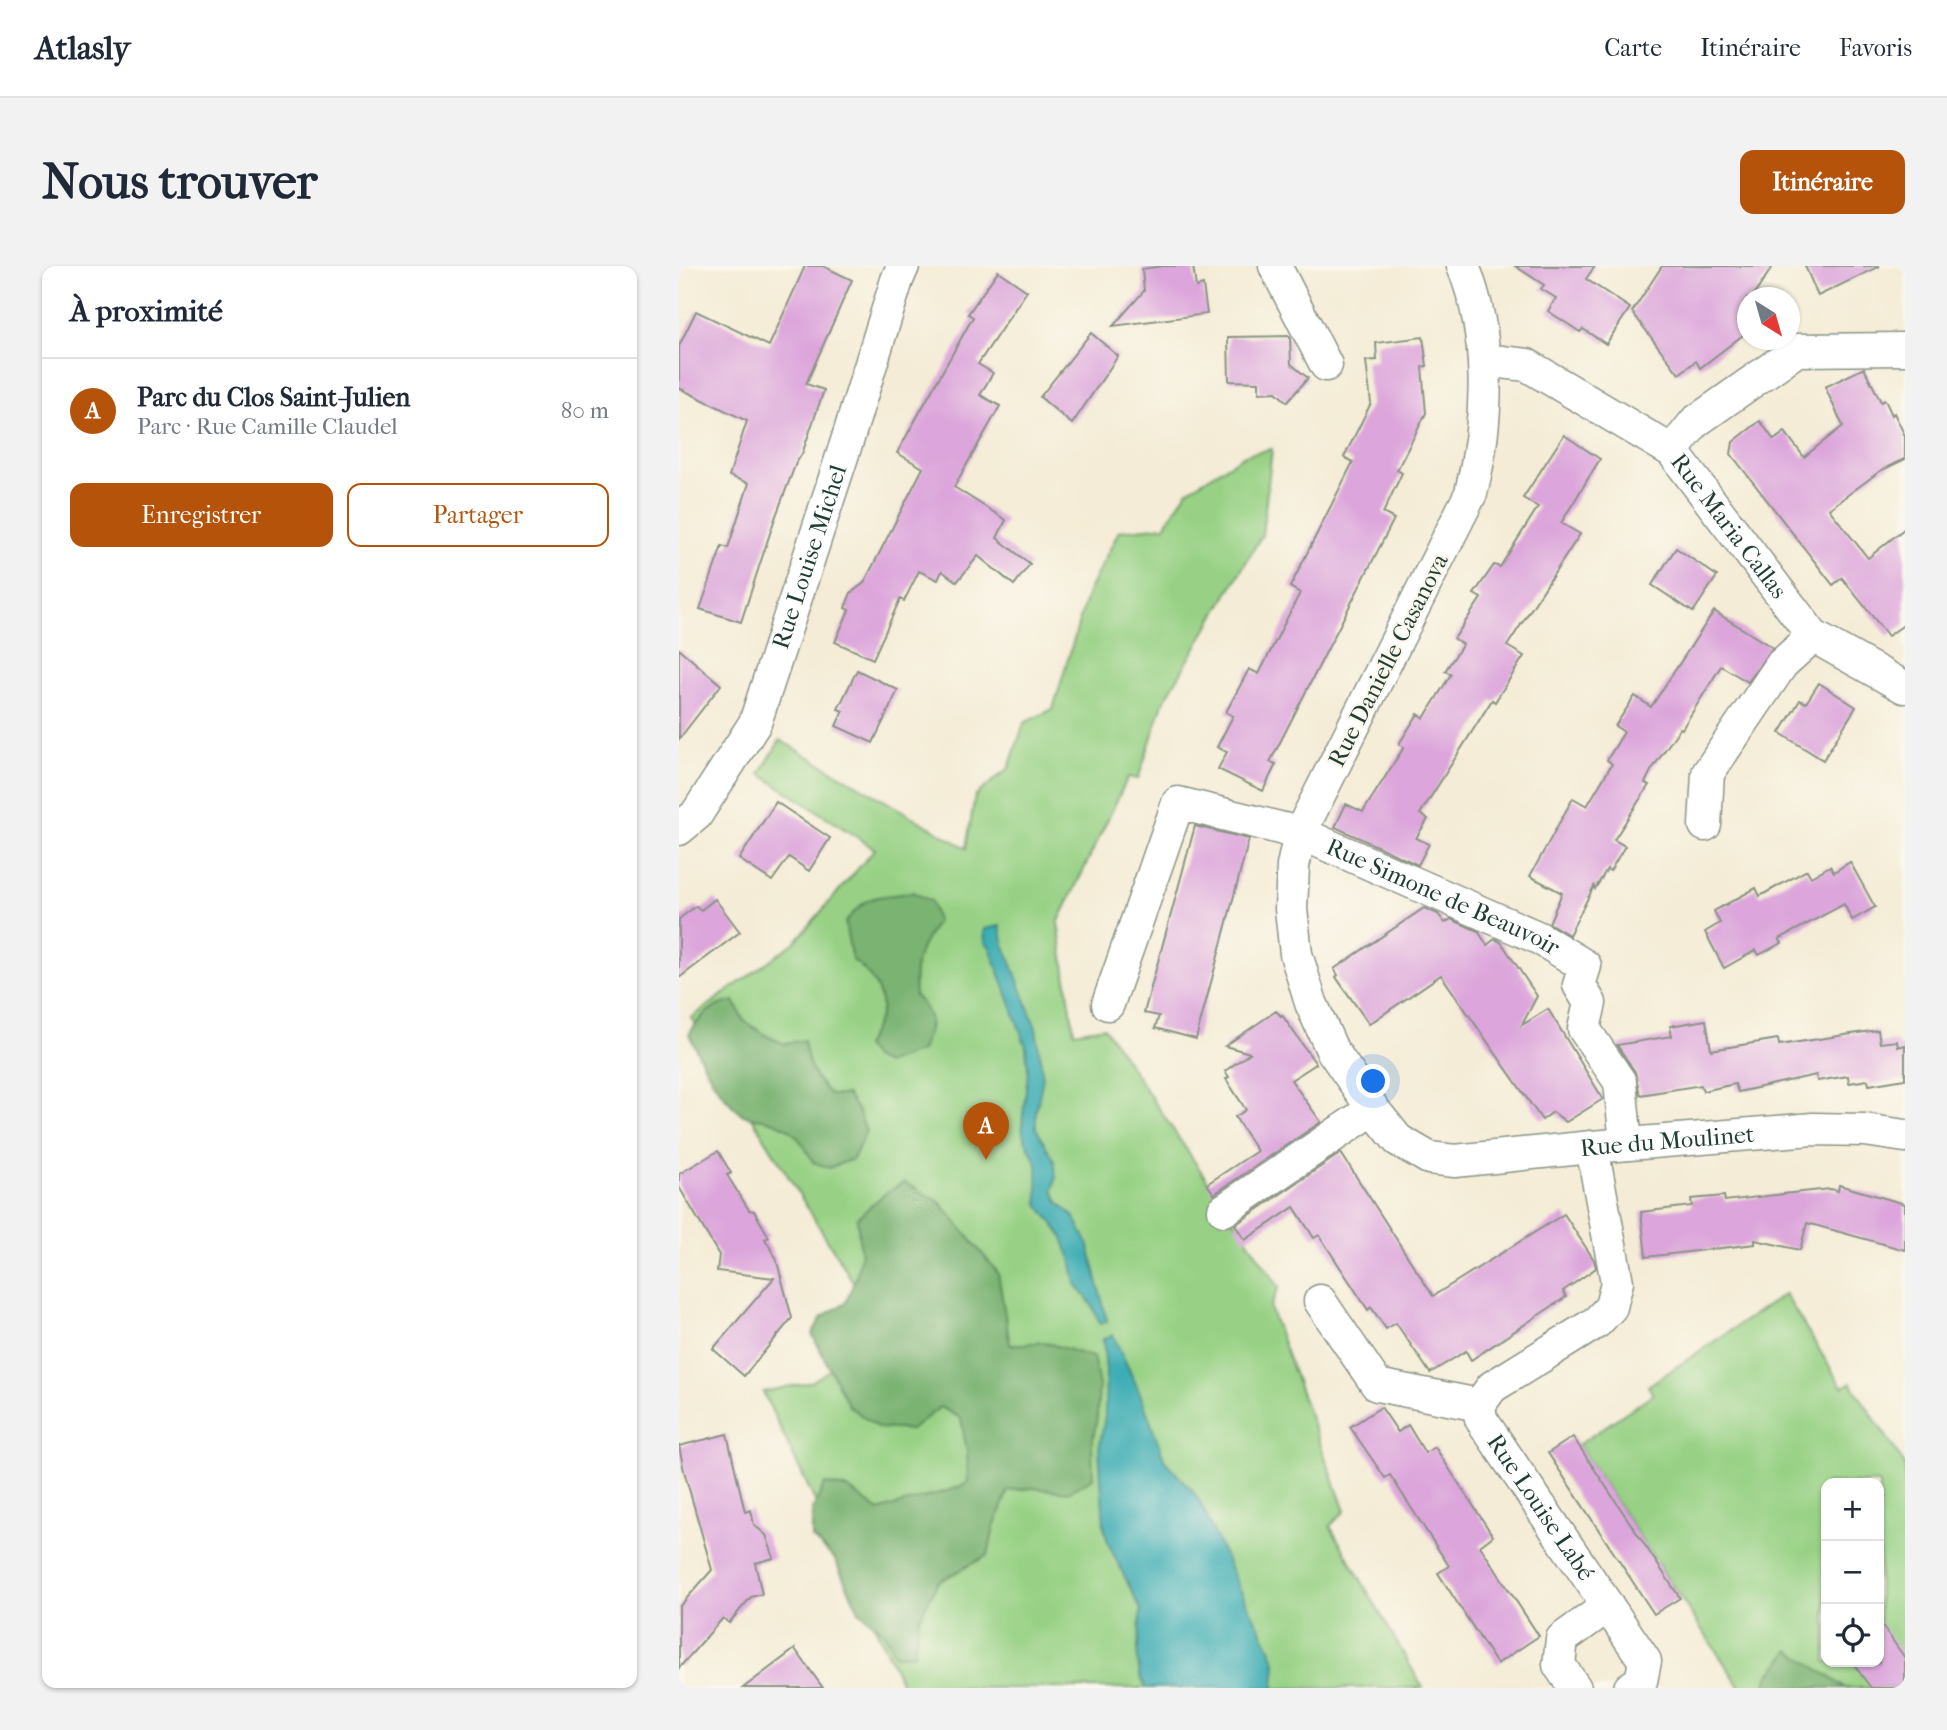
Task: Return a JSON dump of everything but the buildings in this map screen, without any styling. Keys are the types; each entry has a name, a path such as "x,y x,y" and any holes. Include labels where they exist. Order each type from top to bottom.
{"street":[{"name":"Rue Louise Michel","path":"679,829 696,815 755,723 903,266"},
{"path":"1275,266 1326,365"},
{"name":"Rue Danielle Casanova","path":"1429,1158 1398,1140 1332,1050 1311,1003 1296,954 1291,909 1293,866 1300,833 1471,493 1484,424 1484,360 1479,319 1463,266"},
{"path":"1672,451 1695,422 1797,350 1905,349"},
{"name":"Rue Maria Callas","path":"1484,360 1527,365 1672,451 1813,636 1904,687"},
{"path":"1705,825 1708,773 1782,664 1813,636"},
{"name":"Rue Simone de Beauvoir","path":"1108,1004 1178,803 1300,833 1539,938 1585,965 1579,985 1590,1003 1584,1029 1620,1082 1626,1144"},
{"path":"1224,1210 1373,1109"},
{"name":"Rue du Moulinet","path":"1429,1158 1455,1161 1813,1129 1865,1130 1905,1136"},
{"name":"Rue Louise Labé","path":"1592,1147 1618,1282 1611,1307 1597,1322 1492,1387 1479,1405 1481,1419 1645,1661 1641,1681 1630,1688"},
{"name":"Rue Louise Labé","path":"1320,1301 1377,1385 1479,1405"},
{"name":"Rue Louise Labé","path":"1575,1688 1559,1665 1562,1639 1608,1606"}],"green space":[{"path":"1272,449 1262,535 1163,703 1138,779 1128,777 1058,923 1074,1032 1104,1027 1279,1287 1270,1308 1345,1511 1330,1526 1423,1688 904,1688 763,1392 811,1382 885,1334 691,1018 795,942 875,849 760,774 780,740 966,848 975,796 1009,768 1024,723 1053,709 1088,592 1119,531 1165,526 1187,491 1245,455"},
{"path":"912,892 931,901 937,921 921,948 915,973 915,996 922,1003 930,1022 921,1051 886,1064 873,1058 865,1047 879,1019 880,996 863,969 852,960 845,923 868,900"},
{"path":"734,1001 744,1021 769,1037 785,1044 804,1040 815,1077 831,1095 847,1095 858,1111 866,1131 853,1159 829,1168 813,1162 799,1139 788,1128 772,1121 744,1115 718,1088 689,1034 707,1012"},
{"path":"904,1182 940,1202 998,1273 1010,1345 1044,1342 1093,1357 1099,1385 1092,1445 1093,1478 1068,1492 1033,1488 1008,1491 994,1527 988,1555 938,1582 919,1619 914,1655 895,1655 884,1633 859,1611 834,1558 812,1538 812,1510 825,1484 849,1489 879,1511 968,1483 967,1451 961,1418 940,1407 911,1430 878,1428 849,1406 812,1334 822,1317 846,1302 856,1277 861,1255 857,1218 883,1195"},
{"path":"1785,1294 1842,1387 1851,1383 1905,1465 1905,1688 1741,1688 1578,1445 1653,1394 1648,1386"},
{"path":"1790,1650 1845,1688 1764,1688 1769,1675"}],"water":[{"path":"1000,926 1003,941 1036,1028 1043,1078 1036,1111 1036,1128 1054,1160 1056,1178 1053,1190 1058,1202 1075,1218 1089,1246 1107,1321 1100,1324 1092,1305 1076,1284 1071,1259 1062,1236 1038,1204 1037,1164 1023,1135 1022,1124 1028,1072 1026,1047 995,961 985,943 984,929"},
{"path":"1113,1335 1140,1393 1165,1461 1200,1502 1270,1648 1276,1664 1274,1688 1146,1688 1140,1676 1137,1658 1141,1610 1108,1543 1104,1527 1099,1449 1105,1416 1106,1370 1103,1339"}],"place":[{"name":"Parc du Clos Saint-Julien","path":"986,1160"}]}
